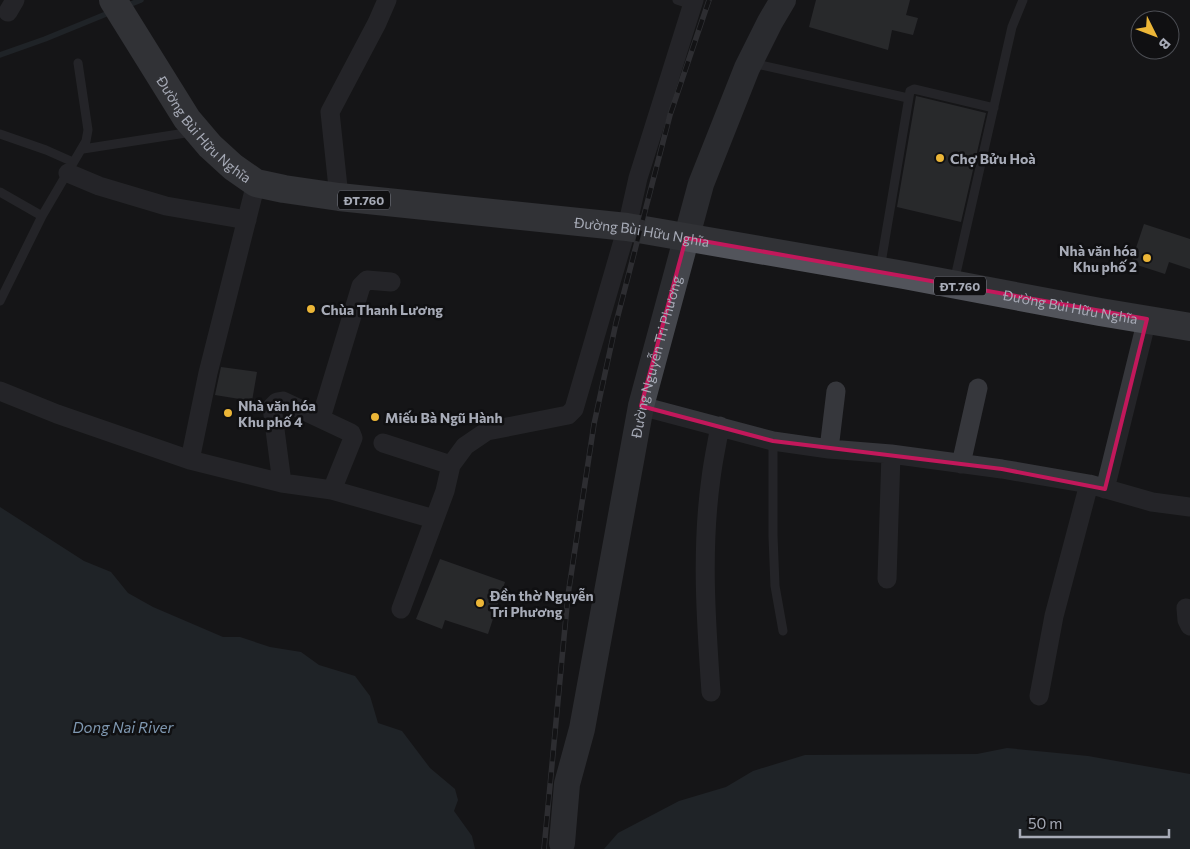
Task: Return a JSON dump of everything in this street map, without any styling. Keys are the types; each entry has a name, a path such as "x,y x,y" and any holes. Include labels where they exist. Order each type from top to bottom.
{"main road":[{"name":"Đường Bùi Hữu Nghĩa","path":"113,0 187,119 210,146 233,167 256,183 339,197 627,227 880,270 1100,312 1190,327"},
{"name":"Đường Nguyễn Tri Phương","path":"568,844 581,785 582,729 641,406 701,184 750,62 783,0"}],"street":[{"path":"339,197 330,112 387,3 386,0"},
{"path":"401,609 445,491 451,465 465,446 487,431 568,415 574,409 627,227 638,178 687,2"},
{"path":"70,167 99,186 166,206 247,220"},
{"path":"190,460 208,373 256,183"},
{"path":"321,418 362,286 367,280 391,282"},
{"path":"1039,696 1054,616 1097,487 1147,319"},
{"path":"961,464 978,388"},
{"path":"0,391 57,414 190,460 282,483 332,490 434,518"},
{"path":"829,449 836,391"},
{"path":"282,483 272,407 277,402 284,401 351,433 353,438 332,490"},
{"path":"641,406 773,441 1002,468 1097,487 1152,502 1190,507"},
{"path":"711,692 706,612 706,530 710,478 720,426"},
{"path":"383,443 451,465"},
{"path":"887,579 891,454"},
{"path":"1186,608 1187,620 1190,626"}],"lane":[{"path":"954,285 1012,27 1024,0"},
{"path":"750,62 908,98"},
{"path":"0,301 42,216 82,148 88,130 78,63"},
{"path":"880,270 910,91 914,89 994,108"},
{"path":"82,148 197,131"},
{"path":"0,134 46,150 70,167"},
{"path":"0,192 42,216"},
{"path":"773,441 775,586 783,631"}],"highlighted area":[{"path":"686,238 1147,319 1105,489 1002,469 773,441 641,406"}],"water":[{"name":"Dong Nai River","path":"0,507 84,561 111,572 128,593 153,607 223,637 240,637 270,647 301,652 319,665 355,676 370,696 378,723 402,731 430,768 455,789 458,800 454,811 472,836 475,849 0,849"},
{"path":"1007,748 1088,756 1190,774 1190,849 604,849 618,833 679,801 726,787 753,771 805,755 977,754"}],"building":[{"path":"816,0 910,0 906,15 918,18 913,35 892,30 888,50 809,27"},
{"name":"Chợ Bửu Hoà","path":"916,96 986,113 961,222 897,207"},
{"path":"1144,224 1190,239 1190,269 1169,262 1165,274 1131,263"},
{"path":"221,367 257,372 252,401 215,395"},
{"path":"440,559 505,582 488,634 445,620 442,629 416,619"}],"waterway":[{"path":"126,6 141,0"},
{"path":"0,55 111,12"}],"railway":[{"path":"544,849 568,595 594,424 616,323 670,115 709,0"}],"place":[{"name":"Chợ Bửu Hoà","path":"940,158"},
{"name":"Nhà văn hóa Khu phố 2","path":"1147,258"},
{"name":"Chùa Thanh Lương","path":"311,309"},
{"name":"Nhà văn hóa Khu phố 4","path":"228,413"},
{"name":"Miếu Bà Ngũ Hành","path":"375,417"},
{"name":"Đền thờ Nguyễn Tri Phương","path":"480,603"}]}
